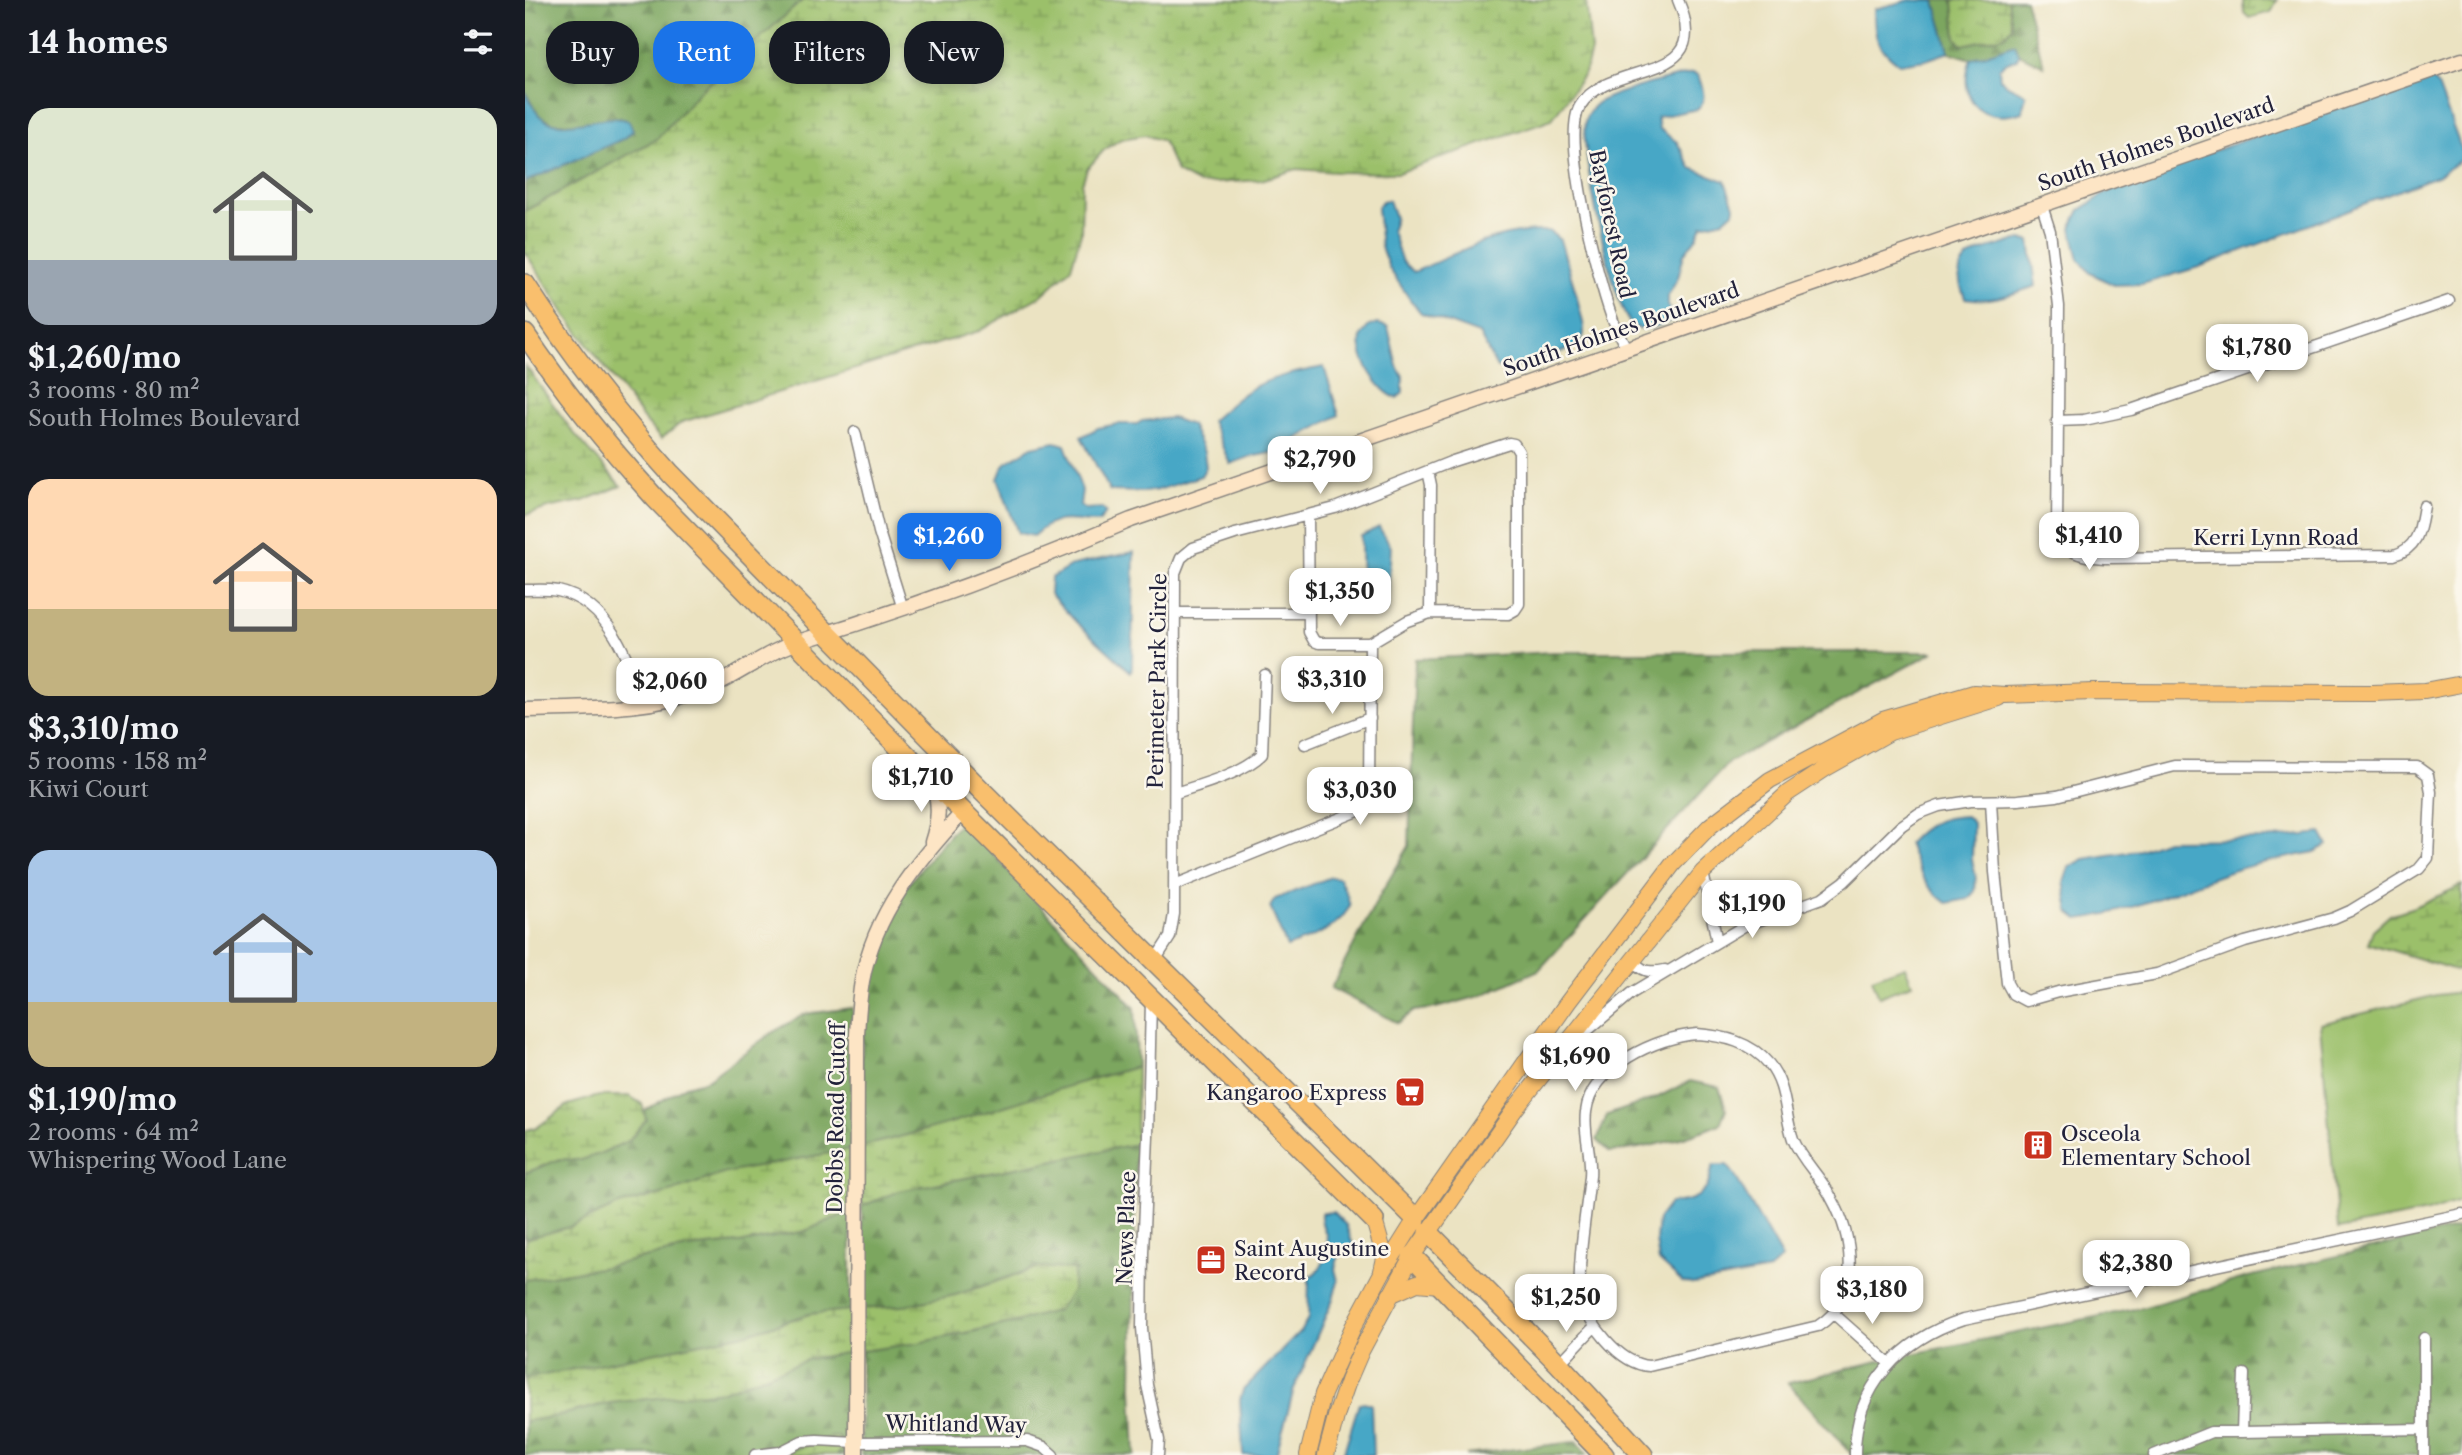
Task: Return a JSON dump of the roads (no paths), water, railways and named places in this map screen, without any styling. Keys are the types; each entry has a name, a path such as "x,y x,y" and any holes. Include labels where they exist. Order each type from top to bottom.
{"highway":[{"path":"525,284 584,371 671,474 982,791 1559,1364 1643,1455"},
{"path":"525,334 611,449 795,643 1374,1220"},
{"path":"933,782 945,782 964,796 974,796 982,791"},
{"path":"963,812 973,808 991,810 1010,828 1024,832"},
{"path":"1406,1250 1604,1455"}],"main road":[{"name":"South Holmes Boulevard","path":"525,710 643,705 705,689 795,643 828,635 1037,560 1131,520 2462,60"},
{"path":"1382,1273 1406,1250 1568,1002 1673,864 1710,826 1770,780 1883,720 1974,693 2373,693 2425,691 2462,684"},
{"path":"1422,1226 1703,872 1788,793 1890,732 2005,695"},
{"path":"932,845 937,828 939,801 933,782"},
{"name":"Dobbs Road Cutoff","path":"856,1449 856,1035 862,979 885,917 901,886 932,845 963,812"},
{"path":"1689,848 1700,855 1703,872"},
{"path":"1374,1220 1406,1250"},
{"path":"1308,1455 1323,1394 1353,1326 1382,1273 1385,1258 1374,1220"},
{"path":"1327,1455 1337,1412 1348,1381 1390,1295 1406,1250"},
{"path":"1390,1295 1417,1283 1440,1285"}],"street":[{"name":"Bayforest Road","path":"1627,349 1611,314 1591,241 1576,156 1575,120 1581,104 1593,93 1667,62 1682,50 1687,40 1688,26 1678,0"},
{"name":"Kerri Lynn Road","path":"2042,206 2050,231 2059,306 2057,530 2064,546 2077,554 2105,558 2394,555 2410,549 2417,539 2424,506"},
{"path":"2057,421 2084,420 2131,410 2449,301"},
{"path":"855,432 879,532 903,609"},
{"name":"Perimeter Park Circle","path":"1154,961 1163,951 1172,929 1175,885 1175,573 1186,552 1235,534 1351,503 1428,471 1509,443 1518,447 1518,604 1515,610 1508,614 1430,613 1407,621 1370,643"},
{"path":"1428,471 1431,485 1430,613"},
{"path":"1175,885 1358,811 1369,794 1370,643 1319,643 1314,641 1309,632 1308,515"},
{"path":"525,590 547,590 571,595 595,612 612,631 625,655 643,705"},
{"path":"1175,613 1309,613"},
{"path":"1175,793 1255,762 1262,754 1265,675"},
{"path":"1305,744 1370,718"},
{"path":"1553,1060 1632,993 1744,926 1822,898 1844,882 1901,826 1918,814 1939,806 1991,801 2057,796 2175,766 2417,767 2428,775 2431,792 2431,838 2428,858 2419,869 2334,918 2285,930 2157,974 2058,992 2025,1001 2013,994 2007,983 1995,872 1991,801"},
{"path":"1703,872 1717,942"},
{"path":"1632,959 1637,966 1652,972 1675,968"},
{"name":"News Place","path":"1151,1000 1142,1328 1147,1385 1159,1440 1158,1455"},
{"path":"1697,1034 1724,1037 1750,1048 1769,1064 1777,1076 1786,1101 1793,1138 1806,1163 1831,1195 1844,1228 1849,1253 1849,1276 1843,1301 1834,1314 1818,1326 1806,1330 1649,1366 1632,1363 1595,1326 1583,1306 1579,1283 1591,1162 1585,1120 1588,1101 1610,1073 1630,1056 1667,1038 1697,1034"},
{"path":"1854,1455 1863,1409 1889,1363 1930,1332 1964,1319 2462,1214"},
{"path":"1834,1314 1889,1363"},
{"path":"1559,1364 1595,1326"},
{"path":"2424,1338 2424,1455"},
{"path":"2242,1432 2244,1374"},
{"path":"2154,1455 2211,1432 2424,1429"},
{"name":"Whitland Way","path":"755,1455 780,1452 802,1441 856,1449 1027,1441 1044,1447 1053,1455"}],"water":[{"path":"1910,0 1935,1 1949,52 1926,60 1899,64 1881,47 1876,35 1874,9"},
{"path":"2015,44 2019,54 2017,59 1999,68 2000,79 2026,95 2022,112 1995,115 1984,112 1975,105 1967,86 1971,59"},
{"path":"1693,73 1698,75 1702,88 1701,106 1698,109 1657,117 1659,129 1677,142 1691,168 1725,181 1734,206 1733,212 1724,220 1702,225 1684,254 1678,278 1668,296 1671,321 1651,328 1635,327 1624,311 1616,289 1599,226 1588,162 1585,120 1593,107 1604,99"},
{"path":"2428,76 2438,86 2462,151 2462,159 2437,176 2199,267 2142,284 2114,285 2090,273 2079,259 2071,228 2080,210 2122,183"},
{"path":"525,92 538,114 549,122 571,124 619,118 629,121 633,130 625,138 525,182"},
{"path":"1389,200 1395,218 1392,231 1402,262 1414,272 1494,238 1549,231 1560,240 1576,293 1584,327 1584,335 1578,345 1528,364 1497,368 1479,334 1421,313 1389,268 1381,247 1377,208 1382,201"},
{"path":"2017,240 2030,241 2036,286 1993,299 1965,298 1960,283 1960,271 1964,262 1981,251"},
{"path":"1378,324 1388,327 1397,366 1403,377 1403,393 1397,398 1375,381 1361,352 1363,334 1369,326"},
{"path":"1324,367 1339,415 1271,453 1230,464 1211,421 1240,396 1260,384"},
{"path":"1172,418 1191,425 1204,452 1206,467 1201,476 1158,490 1110,491 1081,437 1098,428 1117,424 1137,424 1142,421"},
{"path":"1055,442 1065,445 1082,490 1080,505 1085,509 1102,508 1106,512 1099,522 1065,520 1051,523 1033,536 1018,533 998,479 1002,469 1006,463 1032,447"},
{"path":"1379,527 1391,547 1387,611 1362,611 1361,536"},
{"path":"1134,552 1131,672 1077,623 1050,594 1051,578 1073,565"},
{"path":"1966,816 1973,823 1975,891 1968,899 1947,903 1933,892 1923,877 1908,843 1934,823"},
{"path":"2321,833 2328,845 2315,852 2237,869 2116,912 2078,919 2069,912 2064,881 2069,867 2084,859 2140,850 2166,840 2266,839"},
{"path":"1331,877 1339,878 1347,895 1350,906 1345,914 1330,927 1287,947 1270,907 1275,899"},
{"path":"1714,1165 1727,1165 1734,1174 1782,1258 1769,1270 1694,1284 1683,1283 1659,1261 1656,1241 1658,1219 1670,1203 1691,1200 1700,1195 1708,1185"},
{"path":"1333,1212 1346,1225 1353,1245 1338,1258 1335,1269 1338,1281 1333,1299 1294,1389 1276,1455 1243,1455 1240,1400 1243,1390 1303,1329 1308,1318 1309,1278 1319,1269 1327,1253 1321,1213"},
{"path":"1359,1403 1371,1404 1373,1455 1343,1455"}],"place":[{"name":"Kangaroo Express","path":"1410,1092"},
{"name":"Osceola Elementary School","path":"2038,1145"},
{"name":"Saint Augustine Record","path":"1211,1260"}]}
